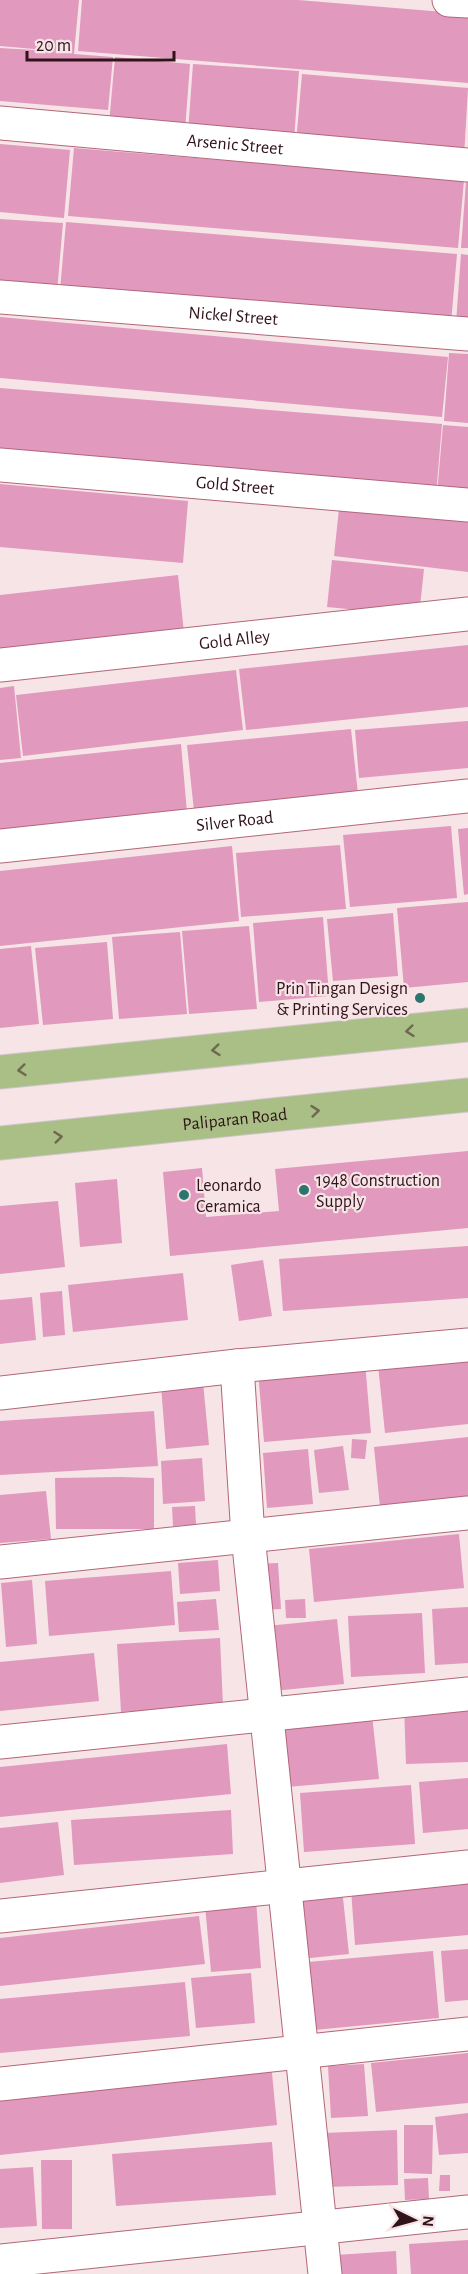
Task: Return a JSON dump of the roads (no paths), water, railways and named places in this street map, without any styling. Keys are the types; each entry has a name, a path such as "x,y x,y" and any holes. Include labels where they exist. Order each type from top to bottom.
{"main road":[{"path":"0,1072 468,1025"},
{"name":"Paliparan Road","path":"0,1143 468,1095"}],"street":[{"path":"449,0 468,2"},
{"name":"Arsenic Street","path":"0,123 468,165"},
{"name":"Nickel Street","path":"0,297 468,334"},
{"name":"Gold Street","path":"0,465 468,505"},
{"name":"Gold Alley","path":"0,665 468,614"},
{"name":"Silver Road","path":"0,846 468,796"},
{"path":"0,1393 237,1366 468,1345"},
{"path":"237,1366 248,1536 325,2274"},
{"path":"0,1562 468,1513"},
{"path":"0,1742 468,1694"},
{"path":"0,1916 468,1867"},
{"path":"0,2084 468,2034"},
{"path":"0,2261 468,2211"}],"place":[{"name":"Prin Tingan Design & Printing Services","path":"420,998"},
{"name":"1948 Construction Supply","path":"304,1190"},
{"name":"Leonardo Ceramica","path":"184,1195"}]}
